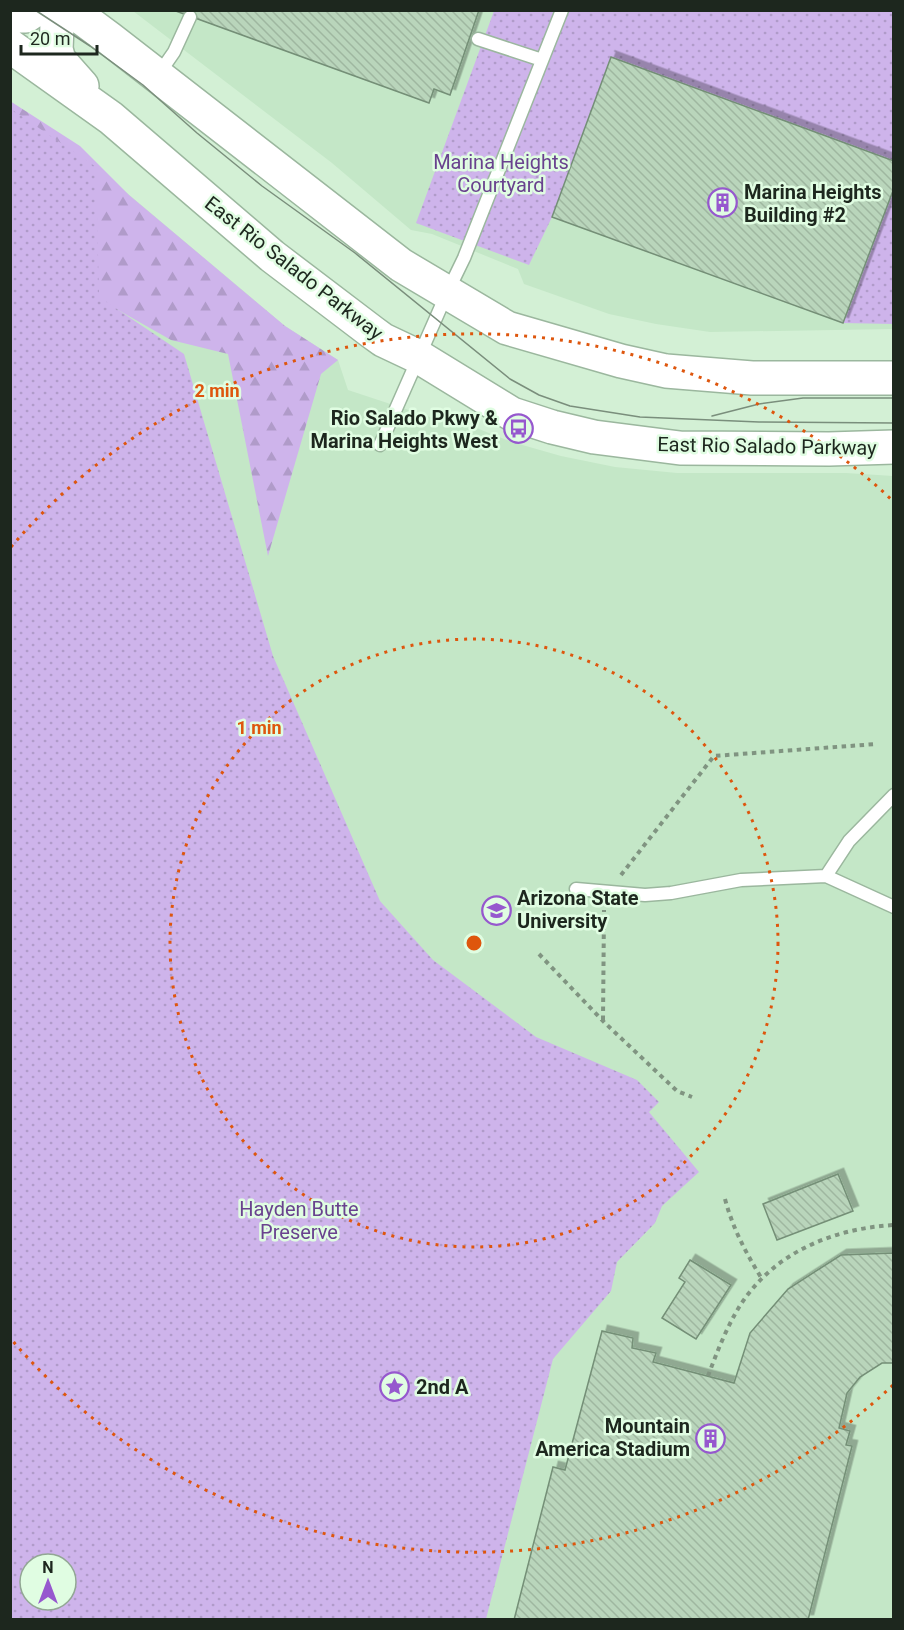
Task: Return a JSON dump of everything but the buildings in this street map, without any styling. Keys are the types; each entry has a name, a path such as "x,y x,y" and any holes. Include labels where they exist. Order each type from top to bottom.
{"main road":[{"path":"10,16 26,16 34,10"},
{"path":"55,10 56,49 59,60 111,118"},
{"path":"71,10 401,265 507,328 621,361 666,371 752,378 894,378"},
{"name":"East Rio Salado Parkway","path":"10,46 111,118 272,256 372,332 383,340 419,357 512,414 594,437 680,448 894,447"}],"lane":[{"path":"380,445 464,258 562,10"},
{"path":"158,76 174,52 190,17"},
{"path":"478,39 542,60"},
{"path":"826,876 849,841 894,795"},
{"path":"576,889 645,895 671,893 741,880 826,876 894,907"}],"path":[{"path":"603,1020 604,900 714,756 876,744"},
{"path":"539,954 676,1091 692,1097"},
{"path":"725,1199 732,1224 743,1249 762,1279"},
{"path":"708,1376 717,1352 745,1298 776,1264 824,1238 867,1226 894,1225"}],"shaded area":[{"path":"133,11 893,11 893,329 710,332 609,314 524,284 518,269 432,234 411,230 332,163"},
{"name":"Arizona State University","path":"96,167 285,326 338,360 348,390 454,425 461,422 512,442 561,456 615,467 677,473 846,473 893,476 893,1619 97,1619"}],"green space":[{"name":"Marina Heights Courtyard","path":"494,11 893,11 893,161 611,57 552,217 529,265 416,223"},
{"path":"10,101 80,146 129,195 285,326 338,360 321,374 268,556 228,354 171,340 37,264 11,237"},
{"name":"Hayden Butte Preserve","path":"11,109 96,167 99,297 184,354 273,656 380,901 433,960 536,1037 637,1080 659,1102 649,1112 699,1172 662,1206 655,1223 617,1262 611,1291 553,1359 486,1619 11,1619"},
{"path":"893,188 893,324 843,323"}],"tram line":[{"path":"35,10 90,46 143,85 262,186 355,253 510,379 539,395 570,406 640,417 759,422 894,423"},
{"path":"712,416 759,404 803,398 894,398"}],"place":[{"name":"Marina Heights Building #2","path":"723,203"},
{"name":"Rio Salado Pkwy & Marina Heights West","path":"519,429"},
{"name":"Arizona State University","path":"496,910"},
{"name":"2nd A","path":"395,1387"},
{"name":"Mountain America Stadium","path":"711,1438"}]}
